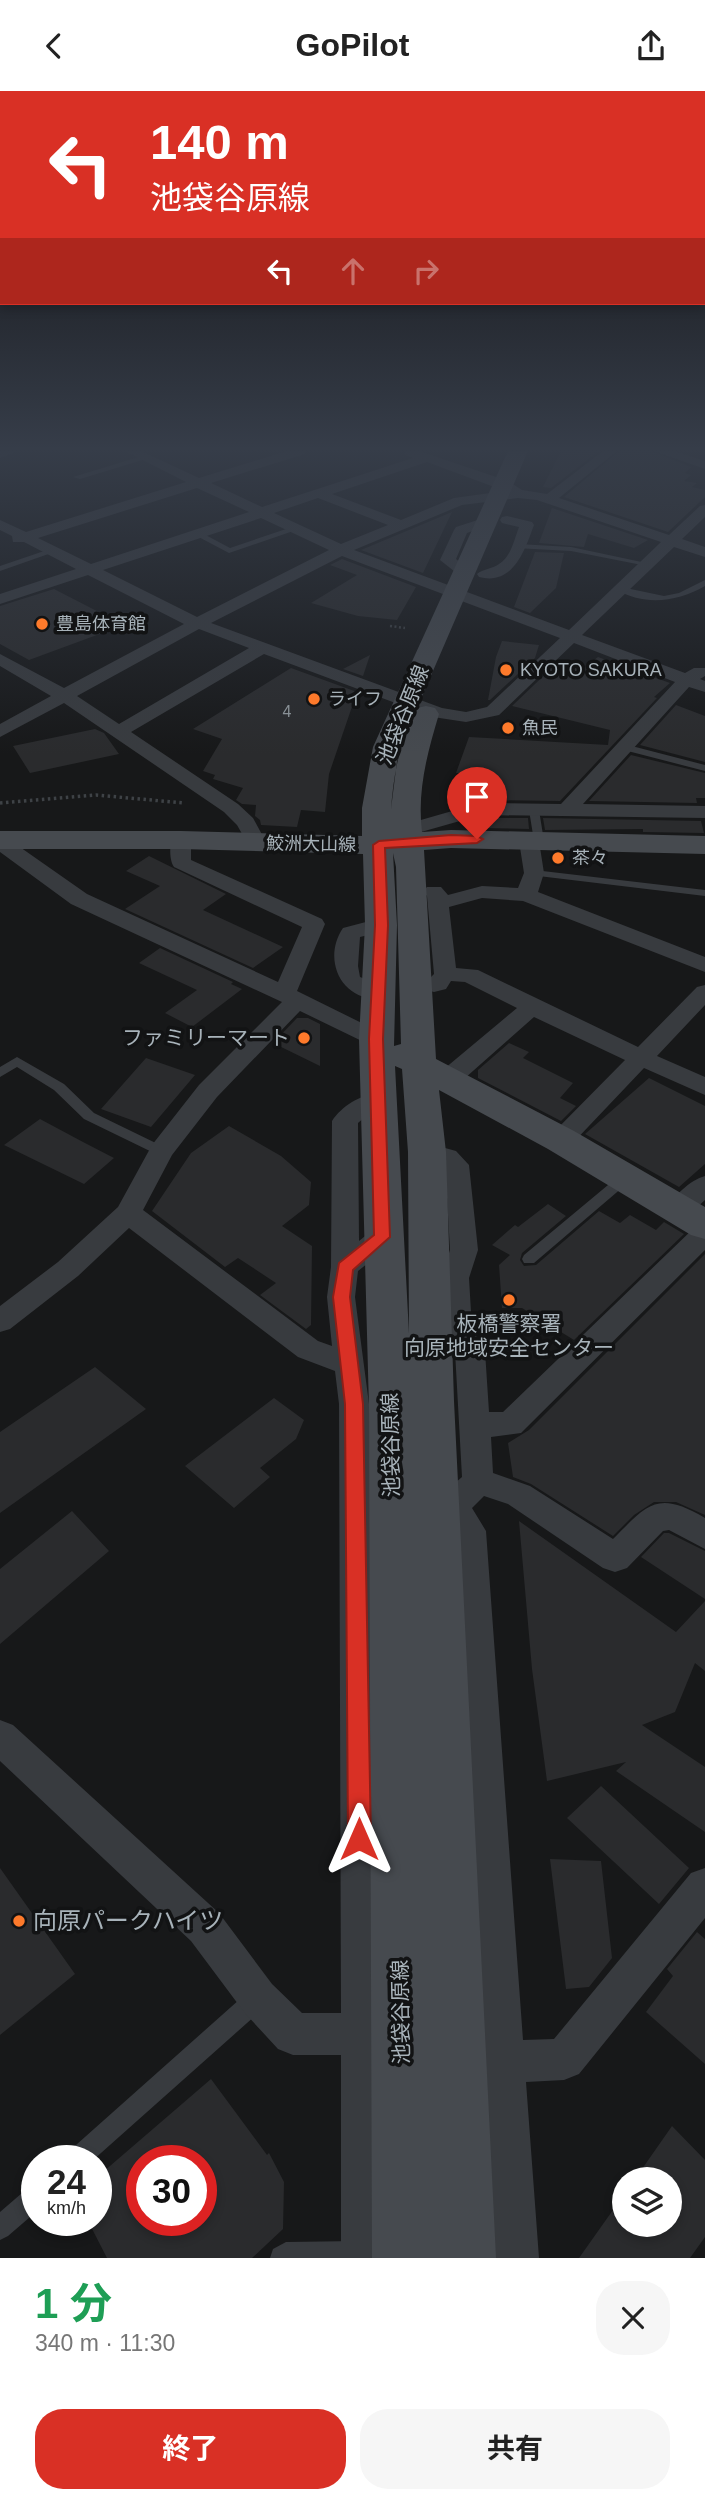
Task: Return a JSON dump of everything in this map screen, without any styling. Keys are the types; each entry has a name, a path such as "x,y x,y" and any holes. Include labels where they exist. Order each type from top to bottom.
{"main road":[{"name":"池袋谷原線","path":"463,2258 455,1488 427,1152 433,1073 413,985 381,925 411,761 417,705 485,552"},
{"name":"池袋谷原線","path":"398,839 424,897 413,985 376,1039 391,1408 405,2258"},
{"name":"鮫洲大山線","path":"0,841 257,842 451,839 705,845"},
{"path":"376,1039 625,1178 698,1213"}],"street":[{"path":"55,552 198,623 417,705 451,716 466,717 494,711 660,552"},
{"path":"0,599 141,552"},
{"path":"0,731 198,623 339,552"},
{"path":"345,552 469,585 573,638 705,687"},
{"path":"119,732 263,647"},
{"path":"0,659 65,695 231,808 246,822 257,842"},
{"path":"570,807 686,680 705,669"},
{"path":"398,839 480,809 534,810 705,803"},
{"path":"570,807 705,812"},
{"path":"0,1321 68,1269 128,1213 161,1151 208,1091 290,997 314,923 181,863 181,840"},
{"path":"0,841 79,899 376,1039"},
{"path":"526,895 534,873 534,841"},
{"path":"424,897 482,893 526,895 705,965"},
{"path":"413,985 470,975 532,1007 705,1087"},
{"path":"561,1140 705,992"},
{"path":"433,1073 532,1007"},
{"path":"364,2256 354,1404 341,1297 345,1267 345,1121 356,1109 378,1101"},
{"path":"427,1152 447,1157 456,1165 459,1180 464,1250 455,1278 458,1329 470,1351 474,1425 455,1488 470,1531 516,2258"},
{"path":"128,1213 308,1349 349,1364"},
{"path":"474,1425 510,1423 698,1213"},
{"path":"345,1267 382,1237"},
{"path":"455,1488 519,1495 615,1558 655,1518 673,1516 705,1535"},
{"path":"0,1737 205,1927 258,1999 293,2034 361,2035"},
{"path":"504,2062 564,2059 705,1887"}],"lane":[{"path":"0,569 50,552"},
{"path":"586,552 647,564"},
{"path":"621,590 662,601 687,594 705,583"},
{"path":"624,747 705,768"},
{"path":"534,810 534,841"},
{"path":"534,873 705,893"},
{"path":"0,1073 17,1061 59,1087 89,1116 161,1151"},
{"path":"529,1259 625,1178"},
{"path":"93,2145 258,1999"},
{"path":"0,2228 21,2209"},
{"path":"282,2258 286,2254 364,2256"}],"path":[{"path":"390,627 405,628"},
{"path":"0,803 96,795 231,808"}],"building":[{"path":"367,552 433,552 423,573"},
{"path":"535,552 564,553 556,588 530,613 514,607"},
{"path":"342,559 416,587 397,620 358,616 311,603 357,575 330,565"},
{"path":"54,589 124,625 29,660 0,644 0,606"},
{"path":"502,641 539,645 535,658 488,700 496,657"},
{"path":"370,655 363,676 343,669"},
{"path":"598,657 670,683 654,697 657,698 560,801 480,800 452,808 461,773 456,773 469,737 608,745 610,730 512,706 557,663 581,670"},
{"path":"291,668 357,692 329,774 325,812 301,810 297,827 261,825 255,816 256,805 242,804 236,800 243,788 213,779 215,775 203,771 222,739 193,729"},
{"path":"676,705 705,716 705,762 640,745"},
{"path":"95,729 104,733 119,754 30,773 13,746"},
{"path":"631,755 705,773 705,798 696,798 697,803 589,801"},
{"path":"481,818 528,818 529,829 480,828 467,822"},
{"path":"543,818 701,821 704,833 643,832 643,829 545,830"},
{"path":"149,856 226,894 203,910 283,947 253,968 125,909 160,886 126,871"},
{"path":"160,948 233,982 231,984 242,989 192,1027 165,1013 197,990 139,963"},
{"path":"297,1018 308,1018 320,1024 320,1066 273,1043"},
{"path":"509,1043 529,1052 523,1058 573,1083 560,1098 576,1106 561,1121 478,1078 478,1070"},
{"path":"146,1058 195,1075 151,1127 101,1109"},
{"path":"649,1078 705,1106 705,1164 679,1187 585,1134"},
{"path":"40,1119 114,1158 84,1184 4,1145"},
{"path":"229,1126 281,1156 311,1182 309,1205 282,1226 312,1246 311,1325 306,1329 260,1295 276,1283 238,1258 225,1267 152,1211 191,1153"},
{"path":"548,1204 566,1216 522,1253 520,1260 524,1266 536,1265 599,1211 620,1223 630,1215 656,1230 664,1222 684,1234 574,1340 522,1308 502,1308 499,1265 510,1255 492,1245 515,1225 518,1227"},
{"path":"705,1254 705,1515 676,1502 654,1502 634,1515 613,1536 531,1484 513,1477 508,1443 529,1430"},
{"path":"95,1367 146,1409 0,1513 0,1432"},
{"path":"274,1398 304,1420 296,1439 260,1468 270,1477 234,1508 185,1466"},
{"path":"72,1511 109,1551 0,1644 0,1569"},
{"path":"519,1521 676,1632 705,1601 705,1671 695,1663 675,1712 642,1725 705,1767 705,1832 616,1771 626,1762 547,1781 532,1669"},
{"path":"664,1533 705,1551 705,1599 641,1557"},
{"path":"601,1786 689,1868 659,1904 567,1818"},
{"path":"550,1859 601,1861 612,1958 589,1987 566,1989"},
{"name":"向原パークハイツ","path":"0,1868 75,1974 0,2035"},
{"path":"697,1932 705,1939 705,2064 646,2012 673,1976 667,1969"},
{"path":"211,2079 267,2155 269,2153 284,2182 283,2229 252,2258 107,2258 96,2236 112,2236 112,2164 126,2152 126,2236 217,2236 217,2145 134,2145"},
{"path":"672,2126 705,2160 705,2237 690,2258 579,2258 612,2211 612,2237 682,2237 682,2167 643,2167"}],"place":[{"name":"豊島体育館","path":"42,624"},
{"name":"KYOTO SAKURA","path":"506,670"},
{"name":"ライフ","path":"314,699"},
{"name":"魚民","path":"508,728"},
{"name":"茶々","path":"558,858"},
{"name":"ファミリーマート","path":"304,1038"},
{"name":"板橋警察署 向原地域安全センター","path":"509,1300"},
{"name":"向原パークハイツ","path":"19,1921"}],"route":[{"path":"359,1839 354,1404 341,1297 345,1267 382,1237 376,1039 381,925 379,845 477,839"}]}
